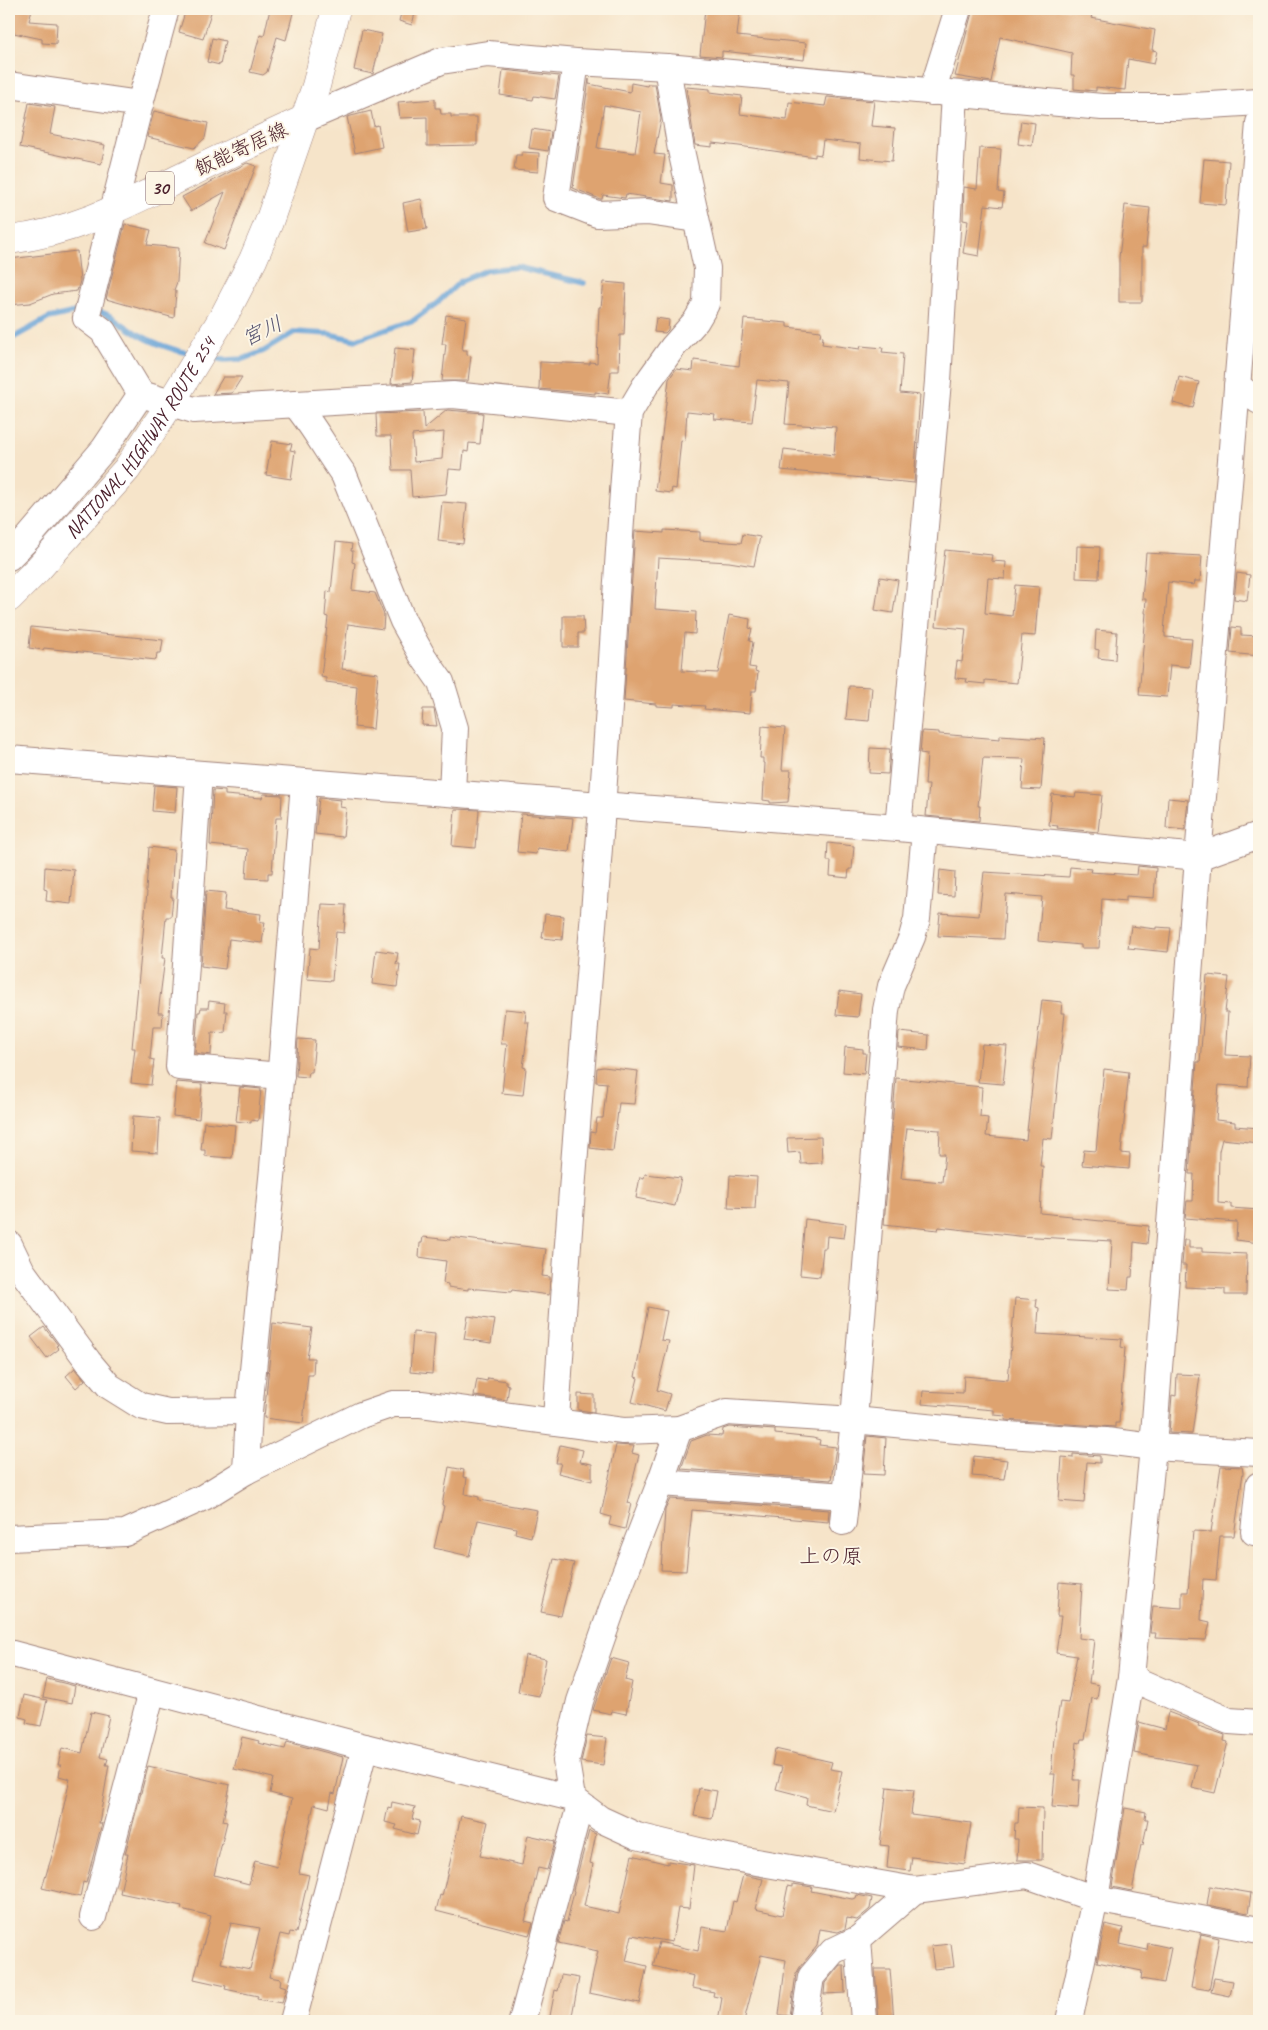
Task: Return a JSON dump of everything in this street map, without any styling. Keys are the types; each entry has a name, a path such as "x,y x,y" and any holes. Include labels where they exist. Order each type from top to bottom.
{"main road":[{"name":"NATIONAL HIGHWAY ROUTE 254","path":"9,598 38,569 126,469 170,404 225,314 253,260 269,222 316,86 336,9"},
{"name":"飯能寄居線","path":"9,240 27,238 77,225 113,212 305,119"}],"street":[{"path":"166,9 88,310 141,394 194,410 453,395 629,413"},
{"path":"898,828 938,380 944,93 958,9"},
{"path":"305,119 441,61 488,54 576,62 667,67 1102,107 1178,107 1259,102"},
{"path":"576,62 556,198 597,214 647,212 696,219"},
{"path":"556,1421 566,1254 576,1158 629,413 645,386 673,347 696,321 706,304 706,268 681,150 667,67"},
{"path":"9,85 140,104"},
{"path":"1069,2021 1095,1899 1131,1678 1153,1447 1198,856 1259,123"},
{"path":"1236,386 1259,401"},
{"path":"9,557 104,449 141,394"},
{"path":"296,404 310,422 329,456 344,475 402,621 441,682 454,728 452,794"},
{"path":"9,759 925,830 1198,856 1259,835"},
{"path":"199,774 179,1067 281,1076"},
{"path":"246,1471 249,1411 281,1076 304,783"},
{"path":"843,1522 854,1420 886,1010 891,986 912,937 917,919 925,830"},
{"path":"9,1244 22,1271 88,1361 109,1386 141,1406 168,1412 249,1411"},
{"path":"9,1538 125,1533 204,1497 246,1471 361,1415 393,1404 421,1404 623,1431 679,1429 727,1412 854,1420 1008,1435 1106,1441 1153,1447 1259,1453"},
{"path":"522,2021 576,1802 566,1761 580,1701 620,1586 679,1429"},
{"path":"660,1483 846,1496"},
{"path":"1254,1532 1259,1485"},
{"path":"9,1653 576,1802 600,1819 637,1836 711,1854 915,1890 1027,1875 1095,1899 1259,1930"},
{"path":"1131,1678 1229,1721 1259,1724"},
{"path":"93,1917 152,1691"},
{"path":"293,2021 365,1746"},
{"path":"804,2021 811,1977 833,1950 858,1939 915,1890"},
{"path":"858,1939 864,2021"}],"building":[{"path":"9,9 32,9 29,21 57,23 56,44 42,43 42,39 9,32 11,23 9,22"},
{"path":"186,9 212,9 203,39 179,32"},
{"path":"270,9 294,9 286,40 277,37 267,72 263,75 250,72 260,35 264,36"},
{"path":"402,9 416,9 412,25 399,21"},
{"path":"705,9 740,9 737,36 806,43 804,60 722,51 722,57 700,55"},
{"path":"973,9 1087,9 1085,14 1092,15 1091,18 1155,30 1152,50 1157,51 1154,64 1128,59 1125,90 1096,87 1096,91 1074,89 1074,75 1071,75 1072,53 1000,37 991,82 955,76"},
{"path":"362,30 382,34 373,74 354,70"},
{"path":"212,38 225,41 220,65 207,62"},
{"path":"503,70 559,76 555,99 534,96 533,100 500,95"},
{"path":"589,79 589,84 630,92 631,83 647,86 648,84 655,84 661,119 654,154 665,155 661,183 673,185 673,201 626,194 625,198 603,195 602,199 600,199 573,188","holes":["604,105 641,112 635,153 597,148"]},
{"path":"686,87 710,89 710,92 742,96 740,114 787,120 789,102 825,106 827,97 874,101 871,126 895,128 892,161 860,158 861,144 823,140 821,155 815,154 815,157 712,143 712,147 695,145"},
{"path":"435,99 435,108 440,108 441,114 451,114 451,117 477,117 477,145 427,146 427,117 400,118 398,102"},
{"path":"29,103 55,107 50,134 105,145 101,164 20,147"},
{"path":"154,111 208,123 205,138 194,148 147,137"},
{"path":"371,111 374,126 378,125 382,147 355,153 347,117"},
{"path":"1021,121 1035,123 1032,146 1018,144"},
{"path":"532,129 551,132 548,151 529,148"},
{"path":"980,148 1001,149 998,192 1004,193 1002,207 985,205 979,256 963,253 968,221 963,220 964,187 977,189"},
{"path":"522,152 539,153 538,172 514,170 516,155 522,155"},
{"path":"1204,159 1229,161 1226,205 1200,203"},
{"path":"247,163 256,166 224,250 205,243 225,192 191,211 182,197"},
{"path":"421,199 427,229 408,232 403,203"},
{"path":"1125,205 1150,208 1146,247 1142,247 1142,302 1119,302 1119,258"},
{"path":"125,224 151,230 147,245 179,248 177,282 174,290 176,291 174,318 106,299"},
{"path":"77,251 80,281 77,291 53,294 30,303 9,305 9,259"},
{"path":"604,282 626,284 624,335 620,335 619,371 611,371 608,394 539,389 540,362 597,363 599,307 601,307"},
{"path":"446,315 466,318 462,350 467,350 467,355 471,356 468,381 442,381 446,344 442,344"},
{"path":"656,318 669,320 668,330 665,333 654,332"},
{"path":"744,319 787,323 787,327 821,331 820,336 823,337 822,344 860,349 861,346 883,348 882,352 903,354 900,393 920,395 914,483 781,470 784,449 834,455 836,427 785,424 789,383 757,380 752,422 714,419 715,414 687,411 685,441 681,440 676,489 672,488 671,493 655,491 669,379 676,369 693,371 694,360 739,366"},
{"path":"395,348 415,350 412,382 391,384"},
{"path":"223,377 242,377 232,393 213,394"},
{"path":"1179,377 1199,382 1193,408 1173,403"},
{"path":"447,410 483,413 480,444 469,443 468,452 464,451 462,470 449,469 446,494 412,497 410,470 393,470 391,436 377,436 376,414 423,412 424,429","holes":["444,432 442,459 414,462 412,435"]},
{"path":"272,441 292,444 290,450 295,451 291,479 266,475"},
{"path":"442,502 467,504 463,544 438,541"},
{"path":"664,530 700,532 700,540 741,543 743,534 760,537 754,566 729,562 658,558 655,609 696,612 695,634 685,633 682,671 718,673 729,615 750,619 749,628 752,629 749,641 753,642 749,667 756,668 755,671 758,672 756,691 752,691 750,713 704,709 705,706 674,704 674,707 656,706 656,704 624,701 635,531 664,533"},
{"path":"336,542 352,544 352,562 355,563 352,590 375,593 384,615 383,629 348,624 342,669 378,673 373,729 354,727 357,686 326,682 326,678 321,677 328,617 325,616 327,591 331,592"},
{"path":"1077,546 1100,547 1099,579 1076,578"},
{"path":"945,550 992,555 991,561 1006,562 1005,579 988,578 985,613 1012,616 1015,585 1039,587 1035,636 1022,635 1017,683 985,680 985,684 966,682 967,679 955,678 957,661 962,662 966,629 936,626"},
{"path":"1146,553 1202,556 1200,581 1195,581 1194,585 1168,582 1165,637 1192,639 1189,667 1170,665 1167,697 1139,695 1146,613 1146,599 1142,599"},
{"path":"1237,573 1250,575 1247,601 1234,599"},
{"path":"880,577 898,580 893,613 875,610"},
{"path":"563,616 583,616 584,633 578,633 578,647 563,647"},
{"path":"31,627 163,640 161,653 157,653 156,660 44,648 43,650 29,648"},
{"path":"1232,627 1241,628 1241,635 1259,636 1259,656 1230,653"},
{"path":"1096,630 1117,632 1115,660 1098,658 1099,650 1095,649"},
{"path":"849,686 872,687 869,721 846,719"},
{"path":"423,709 434,709 437,726 422,725"},
{"path":"762,726 785,728 782,770 791,770 788,802 770,803 770,801 763,800 765,763 763,763 763,758 760,758"},
{"path":"922,731 1000,739 1000,735 1045,738 1041,790 1022,789 1024,759 983,758 978,806 980,806 979,821 926,816 929,785 925,785 927,754 920,753"},
{"path":"870,748 890,749 888,774 869,773"},
{"path":"154,785 177,787 175,813 152,811"},
{"path":"213,790 225,791 225,795 262,798 263,794 282,795 281,818 276,818 272,873 268,873 268,879 246,878 248,849 210,845"},
{"path":"1076,793 1102,795 1098,832 1057,828 1058,826 1049,825 1052,794 1075,797"},
{"path":"319,798 341,800 340,807 346,808 343,837 315,834"},
{"path":"1168,798 1188,800 1185,830 1166,828"},
{"path":"455,809 479,810 476,848 452,846"},
{"path":"521,814 573,818 569,852 537,848 536,854 517,852"},
{"path":"828,843 854,846 852,869 849,869 848,878 830,876 831,861 827,861"},
{"path":"149,847 174,850 171,897 173,897 171,917 166,917 162,958 165,958 158,1013 163,1013 162,1027 153,1027 150,1059 154,1060 151,1085 131,1083 135,1048 132,1048 147,892"},
{"path":"1138,866 1156,868 1154,898 1126,896 1126,901 1102,899 1099,948 1081,948 1081,945 1038,941 1042,897 1006,894 1003,939 938,936 940,913 979,916 984,872 1069,877 1070,867 1091,869 1090,872 1137,875"},
{"path":"45,867 74,870 71,904 46,901 47,890 44,889"},
{"path":"940,870 955,872 954,896 938,895"},
{"path":"206,891 226,893 224,910 261,914 260,922 265,922 262,943 229,939 225,969 201,966"},
{"path":"322,904 346,905 344,933 336,932 332,981 307,979 310,948 319,949"},
{"path":"545,914 564,916 562,940 542,938"},
{"path":"1131,926 1156,929 1156,927 1171,928 1168,952 1128,948"},
{"path":"376,950 398,953 396,964 400,964 397,987 372,984"},
{"path":"1207,975 1229,977 1225,1012 1228,1012 1225,1055 1250,1056 1248,1087 1219,1085 1216,1120 1235,1122 1235,1126 1259,1128 1259,1143 1222,1139 1219,1151 1218,1203 1231,1204 1231,1208 1259,1210 1259,1243 1236,1240 1237,1222 1185,1218 1187,1201 1193,1201 1194,1174 1189,1174 1197,1062 1200,1062"},
{"path":"839,991 861,994 858,1017 836,1015"},
{"path":"1042,1000 1062,1002 1061,1013 1065,1013 1052,1139 1043,1138 1040,1166 1043,1166 1040,1213 1149,1226 1147,1244 1134,1242 1132,1277 1129,1277 1128,1290 1109,1289 1112,1241 1018,1236 939,1227 938,1230 884,1224 896,1078 982,1087 980,1117 988,1118 986,1136 1026,1140","holes":["907,1128 940,1130 939,1154 945,1154 942,1182 901,1178"]},
{"path":"209,1001 225,1003 224,1011 227,1011 225,1033 212,1032 211,1055 195,1053 198,1012 200,1012 201,1008 208,1008"},
{"path":"505,1009 526,1011 525,1022 529,1022 523,1067 526,1068 523,1095 502,1093 507,1044 501,1044"},
{"path":"899,1032 929,1035 928,1050 898,1047"},
{"path":"298,1039 315,1040 312,1072 309,1072 308,1077 296,1076"},
{"path":"982,1044 1007,1046 1003,1084 978,1082"},
{"path":"845,1047 863,1049 863,1053 866,1053 864,1074 843,1072"},
{"path":"597,1068 638,1071 634,1104 619,1103 613,1151 590,1148 591,1132 595,1133 597,1118 603,1118 607,1083 596,1082"},
{"path":"1104,1069 1129,1072 1121,1153 1130,1154 1129,1169 1082,1165 1084,1150 1096,1151"},
{"path":"176,1082 202,1084 199,1119 173,1116"},
{"path":"240,1087 261,1089 258,1121 251,1120 251,1123 236,1121"},
{"path":"133,1116 160,1118 158,1153 131,1151"},
{"path":"204,1122 235,1125 232,1158 205,1156 205,1150 201,1150"},
{"path":"821,1137 822,1163 801,1164 800,1152 788,1153 787,1138"},
{"path":"645,1174 681,1178 675,1206 636,1198 640,1177 644,1178"},
{"path":"730,1175 757,1177 755,1209 728,1208"},
{"path":"805,1219 846,1224 844,1238 827,1236 826,1248 823,1248 820,1277 800,1275"},
{"path":"423,1237 450,1240 450,1237 546,1249 542,1276 550,1277 549,1295 512,1290 511,1292 468,1288 468,1290 448,1287 448,1284 443,1283 446,1261 419,1257 420,1243 422,1243"},
{"path":"1184,1240 1189,1240 1189,1248 1202,1248 1202,1252 1247,1254 1246,1295 1225,1295 1225,1289 1185,1287 1186,1265 1182,1265"},
{"path":"1015,1298 1037,1300 1036,1307 1039,1308 1037,1334 1122,1339 1121,1347 1125,1348 1119,1423 1115,1423 1115,1427 1005,1420 1006,1416 994,1415 994,1410 922,1404 923,1391 963,1393 964,1376 1008,1380"},
{"path":"648,1307 667,1311 661,1340 669,1341 657,1390 670,1394 665,1411 632,1402 638,1378 635,1377"},
{"path":"468,1316 495,1320 491,1343 464,1339"},
{"path":"273,1323 312,1328 307,1358 314,1358 313,1375 308,1375 303,1423 264,1418"},
{"path":"44,1327 59,1349 47,1358 31,1337"},
{"path":"413,1332 435,1334 432,1374 410,1372"},
{"path":"75,1368 85,1380 76,1388 66,1376"},
{"path":"1177,1374 1200,1375 1192,1434 1169,1433 1172,1395 1176,1396"},
{"path":"488,1378 506,1381 506,1384 509,1385 507,1400 474,1396 477,1379 487,1381"},
{"path":"578,1394 594,1395 594,1412 578,1410"},
{"path":"729,1427 775,1430 775,1434 813,1438 820,1440 819,1445 836,1447 831,1480 681,1469 691,1441 707,1435 722,1436 723,1429"},
{"path":"867,1436 886,1438 884,1475 863,1474"},
{"path":"560,1445 583,1450 580,1462 592,1464 592,1481 558,1473 561,1463 556,1463"},
{"path":"616,1445 634,1446 632,1453 639,1455 627,1503 631,1504 625,1529 609,1525 611,1517 601,1514"},
{"path":"1073,1454 1100,1456 1100,1463 1087,1462 1084,1503 1059,1501 1062,1457 1073,1458"},
{"path":"974,1456 1007,1460 1004,1479 972,1476"},
{"path":"1221,1466 1242,1467 1243,1473 1234,1536 1220,1536 1216,1580 1203,1579 1201,1620 1210,1622 1206,1640 1155,1638 1156,1633 1150,1633 1153,1606 1182,1608 1182,1592 1188,1592 1193,1531 1211,1532"},
{"path":"449,1467 464,1470 463,1477 467,1478 465,1494 479,1497 479,1500 537,1510 531,1537 515,1533 516,1528 478,1520 469,1556 434,1548 444,1506 442,1505"},
{"path":"670,1499 829,1510 828,1522 692,1510 686,1571 661,1570 665,1510"},
{"path":"554,1559 574,1563 561,1616 541,1612"},
{"path":"1059,1582 1082,1584 1079,1638 1094,1640 1089,1683 1099,1685 1097,1699 1092,1698 1085,1739 1081,1739 1080,1743 1077,1742 1074,1780 1080,1780 1078,1809 1052,1807 1055,1774 1051,1774 1054,1738 1060,1702 1068,1703 1077,1656 1056,1653 1061,1616 1057,1616"},
{"path":"525,1655 546,1659 539,1696 518,1692"},
{"path":"611,1658 629,1663 625,1680 632,1682 626,1714 612,1711 611,1714 593,1710"},
{"path":"47,1679 75,1686 72,1703 43,1697"},
{"path":"24,1695 47,1700 41,1726 26,1723 27,1719 20,1717"},
{"path":"91,1712 109,1716 100,1757 108,1759 106,1765 109,1765 99,1823 102,1823 86,1883 83,1882 80,1897 42,1888 54,1849 70,1779 59,1776 61,1765 58,1765 62,1748 82,1753"},
{"path":"1168,1712 1199,1724 1198,1726 1225,1735 1224,1741 1228,1742 1215,1793 1192,1788 1197,1765 1134,1753 1139,1722 1165,1729"},
{"path":"587,1736 607,1738 603,1765 581,1762"},
{"path":"242,1737 285,1749 287,1742 343,1757 335,1794 332,1793 329,1808 314,1804 299,1873 309,1875 296,1933 290,1932 289,1936 280,1934 269,1977 281,1979 280,1985 286,1987 282,2003 257,1999 258,1996 225,1989 226,1986 194,1979 211,1916 181,1909 182,1906 120,1893 128,1854 125,1854 148,1766 230,1785 223,1821 227,1822 214,1875 249,1884 255,1861 277,1867 292,1799 270,1793 273,1778 234,1769","holes":["231,1923 260,1928 250,1969 221,1963"]},
{"path":"775,1749 832,1762 830,1769 842,1771 833,1811 806,1805 807,1797 776,1789 782,1767 772,1765"},
{"path":"887,1787 914,1790 911,1815 971,1823 965,1864 912,1857 910,1871 887,1868 889,1846 880,1845"},
{"path":"699,1788 717,1791 712,1819 694,1816"},
{"path":"392,1802 415,1807 412,1819 420,1821 417,1835 395,1829 397,1825 385,1822 388,1807 391,1808"},
{"path":"1019,1807 1043,1808 1042,1860 1017,1860 1018,1839 1014,1839"},
{"path":"1125,1808 1146,1812 1145,1819 1148,1819 1132,1891 1112,1887"},
{"path":"461,1816 488,1822 480,1856 522,1865 528,1835 555,1841 547,1870 538,1868 525,1921 533,1923 529,1935 436,1911 440,1895 442,1896"},
{"path":"589,1831 596,1834 590,1863 593,1864 584,1906 619,1914 632,1855 668,1864 668,1861 694,1865 689,1909 678,1908 672,1942 632,1935 626,1961 647,1966 639,2003 589,1993 598,1951 558,1943 564,1921 567,1922 573,1890"},
{"path":"743,1875 763,1879 755,1909 782,1915 788,1886 793,1887 793,1884 812,1887 811,1891 852,1899 856,1898 857,1895 872,1898 870,1909 857,1920 847,1918 845,1929 838,1932 820,1929 817,1946 796,1974 790,2016 779,2015 786,1960 761,1955 744,2021 718,2021 722,1998 713,1996 714,1992 692,1988 694,1976 653,1966 659,1942 698,1951 702,1927 727,1931 733,1901 736,1902"},
{"path":"1210,1886 1251,1893 1248,1913 1207,1905"},
{"path":"1105,1924 1123,1928 1120,1944 1147,1950 1148,1943 1171,1948 1164,1983 1141,1979 1142,1971 1097,1962"},
{"path":"1201,1934 1219,1938 1209,1990 1191,1987"},
{"path":"951,1944 954,1967 934,1969 931,1946"},
{"path":"840,1965 844,1965 845,1993 824,1994 825,1983"},
{"path":"875,1969 890,1969 894,2021 879,2021"},
{"path":"561,1975 579,1978 571,2021 549,2021 555,1990 558,1991"},
{"path":"1214,1978 1233,1981 1230,1996 1211,1992"}],"waterway":[{"name":"宮川","path":"208,357 224,360 243,359 264,351 295,332 329,334 356,340 414,320 437,303 461,281 487,270 517,267 584,283"},
{"name":"宮川","path":"9,340 49,318 79,311"},
{"name":"宮川","path":"94,311 111,316 136,333 156,343 192,354"}],"district":[{"name":"上の原","path":"831,1556"}]}
